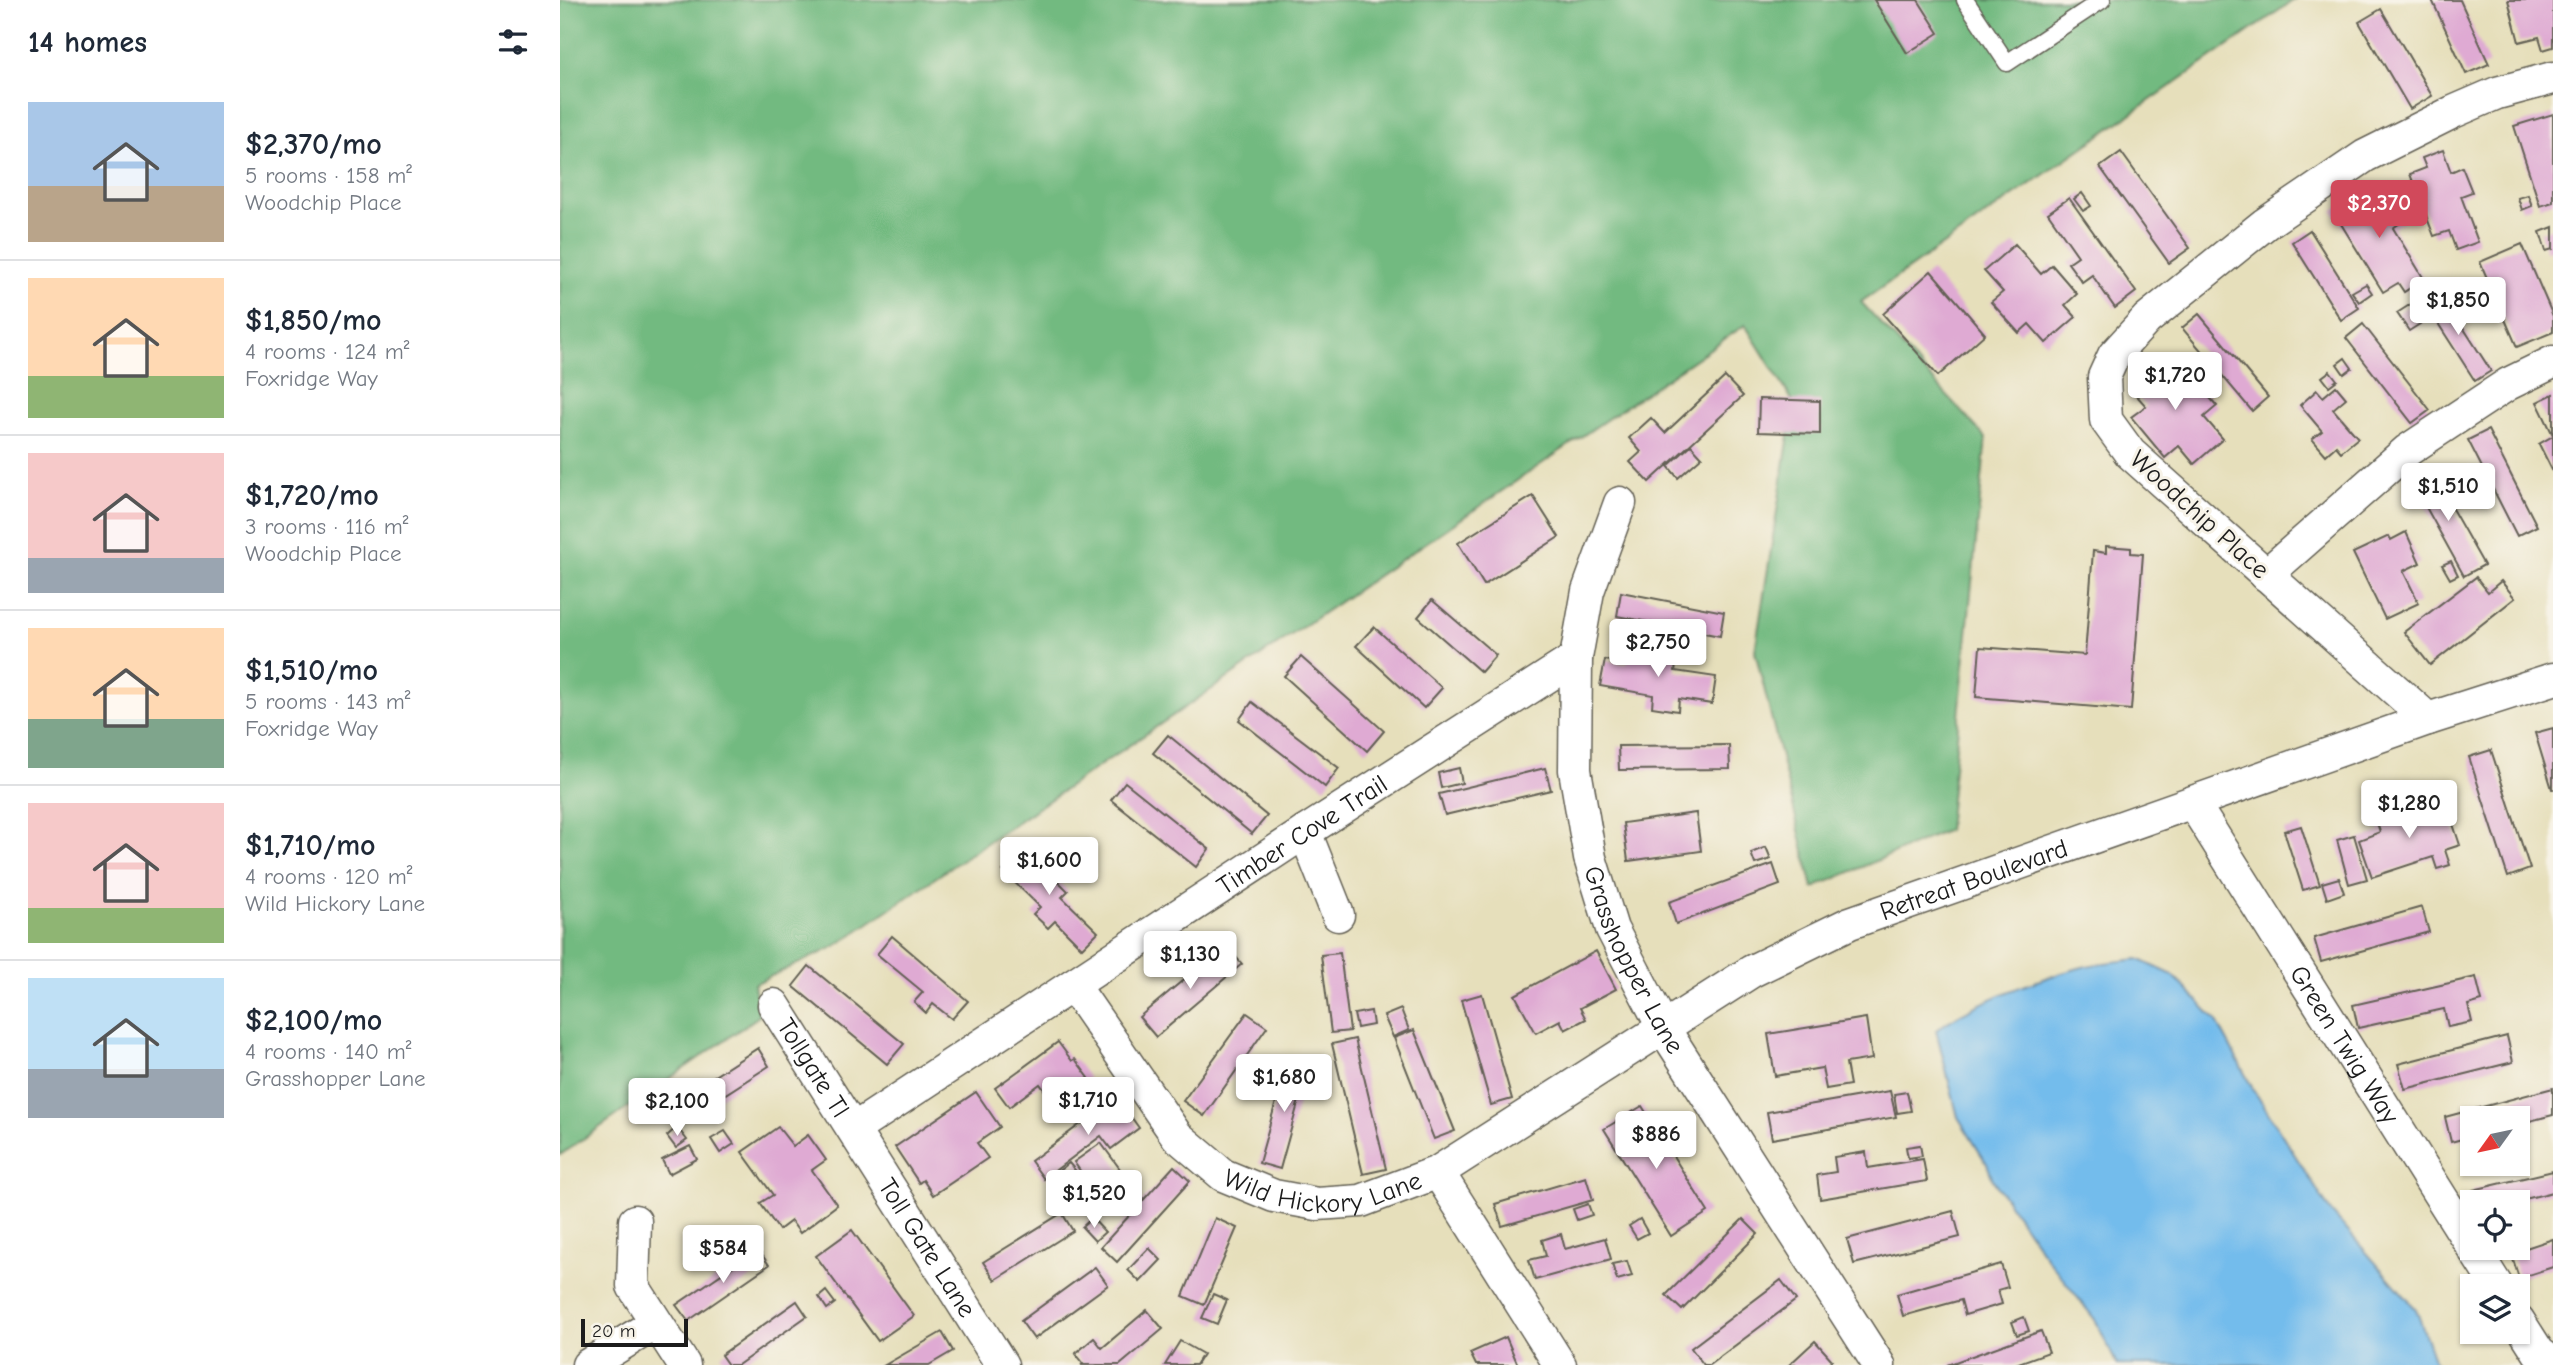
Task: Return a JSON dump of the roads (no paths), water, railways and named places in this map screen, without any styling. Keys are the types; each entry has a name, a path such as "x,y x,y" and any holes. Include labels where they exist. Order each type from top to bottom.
{"street":[{"name":"Woodchip Place","path":"2428,719 2130,453 2106,420 2104,377 2114,355 2147,318 2264,224 2365,156 2497,93 2553,78"},
{"path":"2266,575 2408,450 2508,384 2553,362"},
{"name":"Grasshopper Lane","path":"1620,503 1588,591 1576,658 1575,770 1590,858 1612,929 1664,1029 1879,1365"},
{"name":"Timber Cove Trail","path":"854,1129 1305,832 1576,658"},
{"name":"Retreat Boulevard","path":"1438,1172 1752,971 1850,923 2428,719 2553,679"},
{"name":"Green Twig Way","path":"2193,803 2489,1274"},
{"path":"1305,832 1339,915"},
{"name":"Wild Hickory Lane","path":"1073,985 1177,1136 1223,1175 1274,1196 1317,1204 1361,1201 1438,1172 1560,1365"},
{"name":"Tollgate Tl","path":"774,1004 854,1129"},
{"name":"Toll Gate Lane","path":"854,1129 1002,1365"},
{"path":"635,1221 633,1286 684,1365"},
{"path":"588,1365 656,1323"},
{"path":"2530,1339 2539,1353 2553,1363"}],"lane":[{"path":"1965,0 2007,63 2102,0"}],"water":[{"path":"2138,959 2173,975 2216,1020 2253,1089 2331,1212 2416,1309 2436,1365 2117,1365 2096,1321 2042,1252 1993,1180 1987,1164 1958,1117 1936,1030 1968,1010 2043,979 2086,966"}]}
